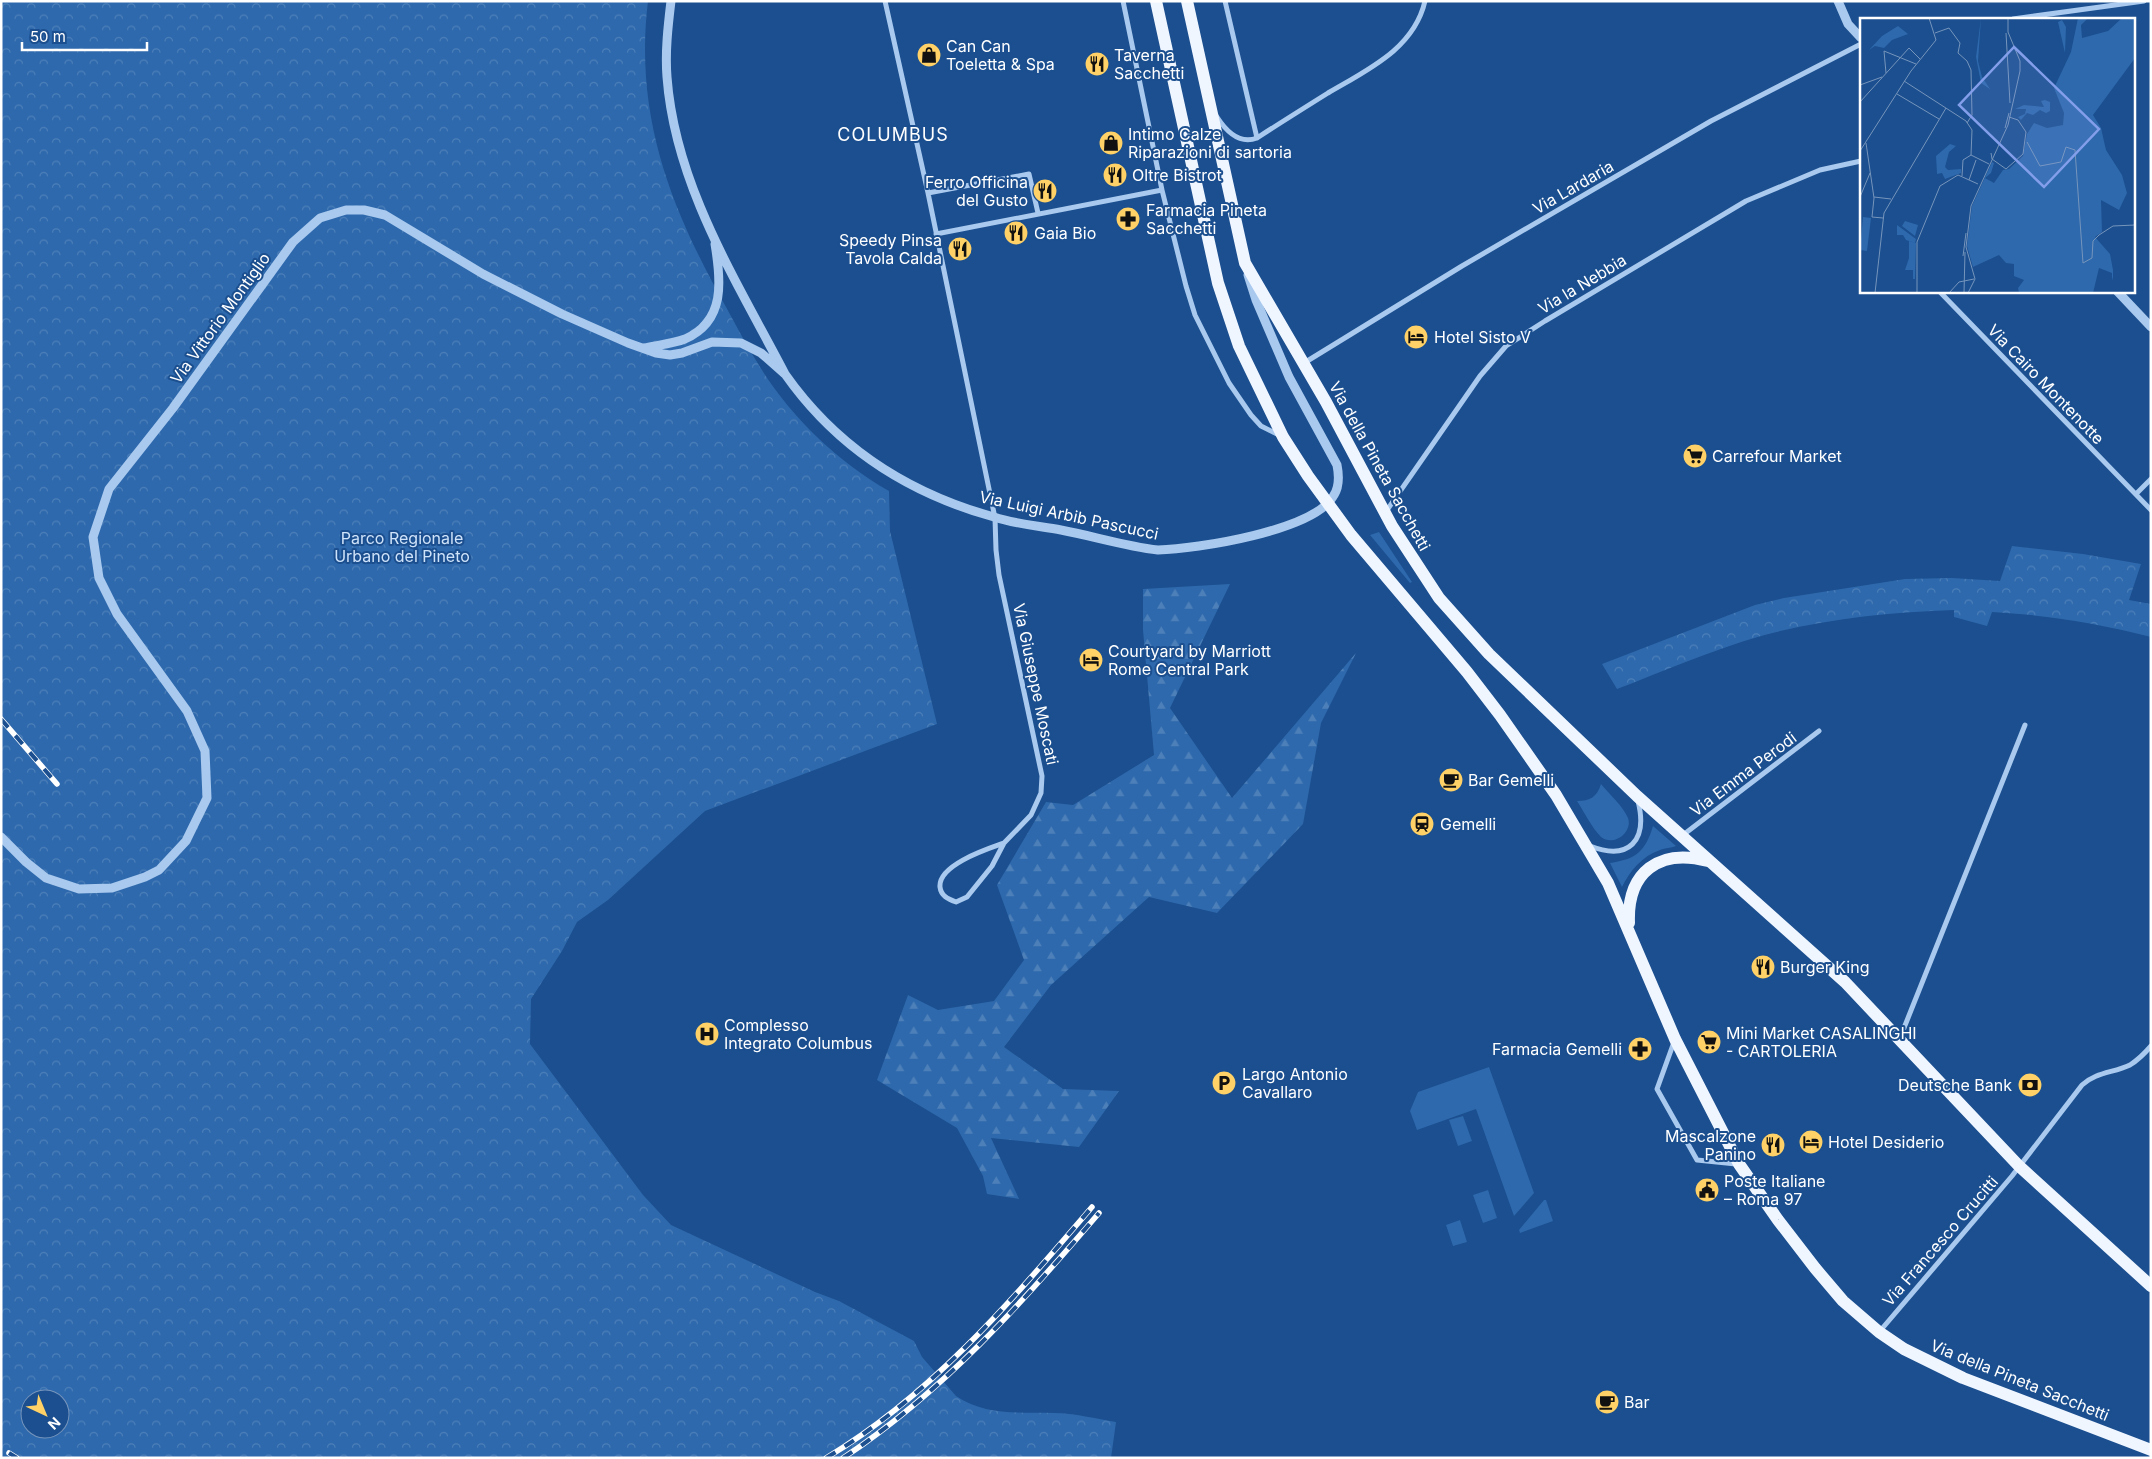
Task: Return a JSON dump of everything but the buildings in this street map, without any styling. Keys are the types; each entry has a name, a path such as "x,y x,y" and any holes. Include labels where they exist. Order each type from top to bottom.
{"main road":[{"name":"Via della Pineta Sacchetti","path":"1156,1 1216,277 1240,346 1283,437 1328,504 1356,541 1415,609 1500,715 1556,795 1608,883 1675,1039 1739,1164 1814,1268 1843,1300 1879,1332 1904,1350 1963,1378 2151,1450"},
{"name":"Via della Pineta Sacchetti","path":"1187,1 1245,263 1304,362 1385,514 1451,613 1489,654 1637,796 1845,982 2020,1166 2151,1286"},
{"name":"Via della Pineta Sacchetti","path":"1629,930 1628,905 1630,896 1638,881 1648,870 1663,860 1680,856 1710,861"}],"street":[{"path":"671,1 667,38 667,75 674,125 688,178 713,234 785,374"},
{"name":"Via Giuseppe Moscati","path":"885,1 928,193 995,518 996,550 1000,575 1042,776 1041,793 1030,815 1004,843 992,866 966,897 956,902 947,898 940,891 940,882 946,871 976,853 1004,843"},
{"name":"Via della Pineta Sacchetti","path":"1123,1 1162,190 1190,301 1210,347 1229,383 1254,420 1264,428 1283,437"},
{"path":"1225,1 1257,138 1391,54 1412,32 1426,1"},
{"path":"1838,1 1848,24 1860,37"},
{"path":"2020,18 2144,1"},
{"name":"Via Lardaria","path":"1304,362 1462,266 1702,126 1860,45"},
{"name":"Via della Pineta Sacchetti","path":"1210,104 1225,129 1234,136 1245,140 1257,138"},
{"name":"Via la Nebbia","path":"1385,514 1480,376 1506,346 1746,201 1820,170 1860,161"},
{"path":"928,193 1029,174 1038,213"},
{"path":"936,234 1162,190"},
{"name":"Via Vittorio Montiglio","path":"1,837 26,862 46,878 80,889 112,888 145,877 159,870 186,841 207,798 205,751 188,711 151,662 112,605 99,578 93,537 109,489 173,408 300,234 320,218 336,212 364,210 385,215 492,278 562,314 656,353 670,355 682,353 705,344 733,342 745,345 761,353 785,374"},
{"path":"644,348 687,338 701,328 714,310 718,297 720,276 713,234"},
{"name":"Via della Pineta Sacchetti","path":"1245,263 1256,300 1289,377 1337,465 1337,488 1328,504"},
{"name":"Via Cairo Montenotte","path":"1940,292 2151,510"},
{"path":"2118,292 2151,326"},
{"name":"Via Luigi Arbib Pascucci","path":"785,374 807,404 868,460 919,490 995,518 1143,548 1178,549 1239,539 1294,523 1316,514 1328,504"},
{"path":"2136,494 2151,479"},
{"path":"1899,1040 2025,725"},
{"name":"Via Emma Perodi","path":"1682,836 1819,731"},
{"path":"1587,845 1611,852 1624,850 1634,843 1642,822 1637,796"},
{"path":"1675,1039 1657,1089 1697,1160 1739,1164"},
{"path":"2020,1166 2089,1078 2129,1065 2151,1046"},
{"name":"Via Francesco Crucitti","path":"1879,1332 2020,1166"}],"green space":[{"name":"Parco Regionale Urbano del Pineto","path":"1,1 648,1 645,43 647,84 652,123 673,197 706,270 751,352 786,404 834,452 851,466 889,491 890,531 937,724 705,811 608,900 577,922 562,951 531,999 530,1044 643,1195 671,1225 815,1292 839,1301 914,1341 922,1357 956,1396 967,1402 979,1407 1003,1412 1062,1413 1116,1422 1111,1458 1,1458"},
{"path":"1379,532 1412,582 1410,583 1370,535"},
{"path":"2012,546 2083,554 2141,564 2129,600 2151,604 2151,637 2072,620 2012,613 1992,612 1987,626 1954,617 1954,610 1930,611 1857,617 1784,630 1724,648 1617,689 1602,664 1755,605 1784,598 1905,579 1952,578 2000,581"},
{"path":"1230,584 1170,708 1232,798 1356,653 1321,723 1303,824 1217,913 1149,897 1051,985 1004,1047 1063,1089 1119,1091 1079,1147 991,1138 1019,1199 987,1194 983,1176 957,1128 877,1080 908,995 938,1010 994,1001 1024,960 997,885 1046,802 1073,805 1154,755 1143,630 1143,589"},
{"path":"1601,784 1628,818 1628,828 1617,839 1606,840 1601,837 1591,825 1577,801 1592,797"},
{"path":"1653,826 1676,846 1662,849 1642,860 1629,875 1622,887 1610,863 1627,859 1638,853 1647,842"},
{"path":"1489,1067 1534,1193 1514,1216 1476,1109 1417,1130 1410,1111 1418,1092"},
{"path":"1463,1116 1472,1141 1458,1146 1449,1120"},
{"path":"1488,1190 1497,1218 1483,1223 1473,1195"},
{"path":"1546,1200 1553,1221 1520,1233 1519,1230"},
{"path":"1460,1220 1467,1242 1453,1246 1446,1225"}],"railway":[{"path":"1,719 57,784"},
{"path":"826,1458 865,1433 936,1375 1001,1310 1092,1207"},
{"path":"843,1458 880,1432 948,1375 1011,1313 1099,1213"},
{"path":"9,1453 17,1458"}],"place":[{"name":"Can Can Toeletta & Spa","path":"929,55"},
{"name":"Taverna Sacchetti","path":"1097,64"},
{"name":"Intimo Calze Riparazioni di sartoria","path":"1111,143"},
{"name":"Oltre Bistrot","path":"1115,175"},
{"name":"Ferro Officina del Gusto","path":"1045,191"},
{"name":"Farmacia Pineta Sacchetti","path":"1128,219"},
{"name":"Gaia Bio","path":"1016,233"},
{"name":"Speedy Pinsa Tavola Calda","path":"960,249"},
{"name":"Hotel Sisto V","path":"1416,337"},
{"name":"Carrefour Market","path":"1695,456"},
{"name":"Courtyard by Marriott Rome Central Park","path":"1091,660"},
{"name":"Bar Gemelli","path":"1451,780"},
{"name":"Gemelli","path":"1422,824"},
{"name":"Burger King","path":"1763,967"},
{"name":"Complesso Integrato Columbus","path":"707,1034"},
{"name":"Mini Market CASALINGHI - CARTOLERIA","path":"1709,1042"},
{"name":"Farmacia Gemelli","path":"1640,1049"},
{"name":"Largo Antonio Cavallaro","path":"1224,1083"},
{"name":"Deutsche Bank","path":"2030,1085"},
{"name":"Hotel Desiderio","path":"1811,1142"},
{"name":"Mascalzone Panino","path":"1773,1145"},
{"name":"Poste Italiane – Roma 97","path":"1707,1190"},
{"name":"Bar","path":"1607,1402"}],"district":[{"name":"COLUMBUS","path":"893,134"}]}
